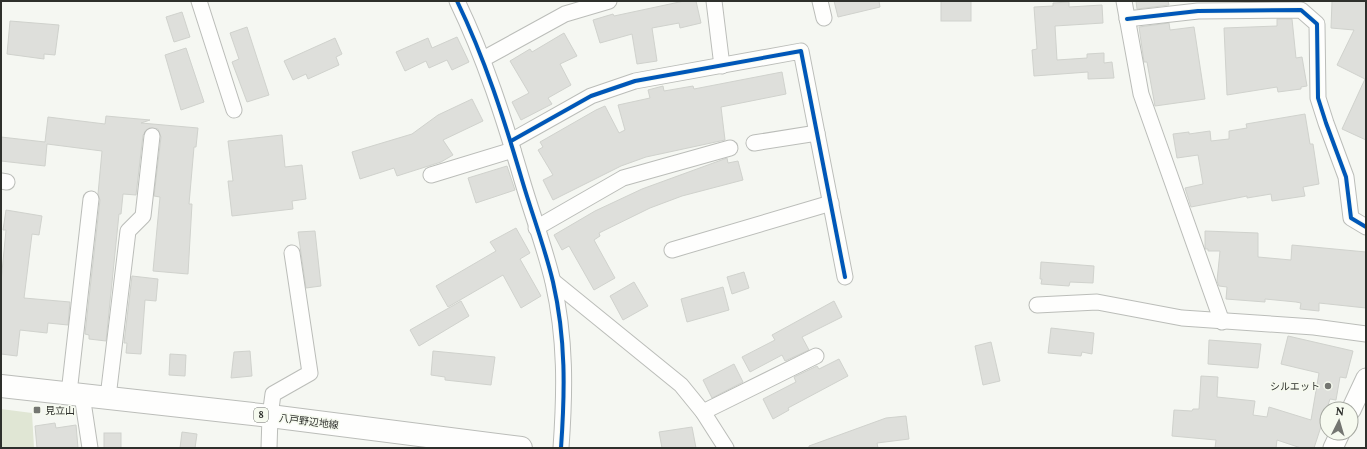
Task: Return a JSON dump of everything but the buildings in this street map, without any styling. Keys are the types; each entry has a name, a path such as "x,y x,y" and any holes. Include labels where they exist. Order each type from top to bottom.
{"main road":[{"name":"八戸野辺地線","path":"1,386 270,416 521,448"}],"street":[{"path":"199,1 234,110"},
{"path":"457,1 483,59 496,93 553,281 564,356 565,393 561,448"},
{"path":"483,59 565,14 609,1"},
{"path":"714,1 722,66"},
{"path":"820,1 824,18"},
{"path":"1124,1 1141,94 1222,322"},
{"path":"1127,20 1198,11 1301,10 1317,24 1318,98 1346,177 1351,218 1366,227"},
{"path":"431,175 512,146 591,96 635,81 801,51 845,277"},
{"path":"754,143 817,133"},
{"path":"108,397 128,231 143,216 152,136"},
{"path":"536,228 623,178 730,148"},
{"path":"90,448 75,394 91,199"},
{"path":"672,250 831,203"},
{"path":"269,448 272,394 310,373 292,254"},
{"path":"553,281 681,385 703,412 726,448"},
{"path":"1037,305 1098,302 1182,318 1222,322 1314,327 1366,334"},
{"path":"703,412 816,356"},
{"path":"1355,401 1366,378"}],"green space":[{"path":"1,409 32,413 34,448 1,448"}],"cycle path":[{"path":"457,1 493,89 550,269 557,303 562,345 564,385 561,448"},
{"path":"1127,19 1198,11 1301,10 1317,24 1318,98 1346,177 1351,218 1366,227"},
{"path":"511,141 591,96 635,81 801,51 845,277"}],"place":[{"name":"シルエット","path":"1328,386"},
{"name":"見立山","path":"37,410"}]}
